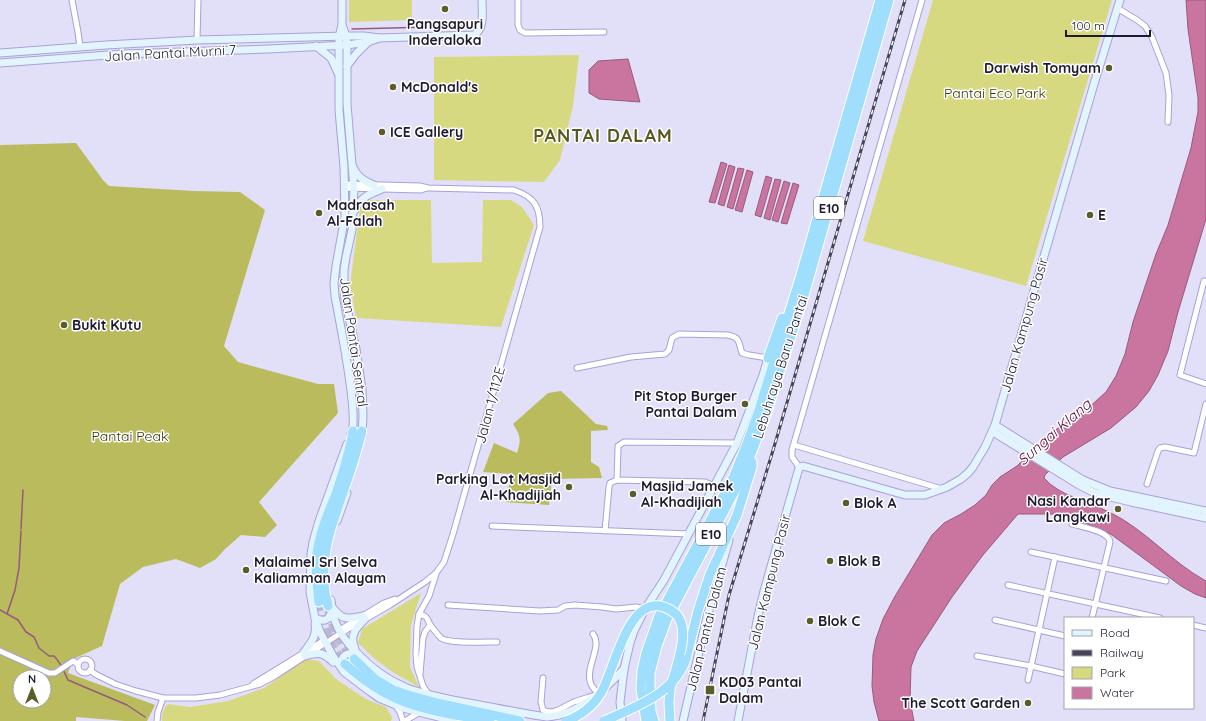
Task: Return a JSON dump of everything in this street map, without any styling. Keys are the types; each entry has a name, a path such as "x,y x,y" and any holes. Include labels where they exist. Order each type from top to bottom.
{"highway":[{"name":"Lebuhraya Baru Pantai","path":"654,721 647,715 641,689 642,671 646,653 659,616 734,476 746,446 772,373 880,0"},
{"name":"Lebuhraya Baru Pantai","path":"647,715 650,690 650,673 653,658 667,619 742,477 766,415 802,302 890,0"},
{"path":"768,358 788,304 800,278"},
{"path":"319,602 316,564 320,537 357,431"},
{"path":"330,607 325,597 325,549 332,522 349,474 357,431"},
{"path":"604,721 659,694 667,688 683,667 705,589 717,557 737,515 752,467 753,449"},
{"path":"566,721 578,716 597,699 606,682 630,624 646,607 653,605 662,606 672,611 677,616 682,626 682,644 669,696 670,721"},
{"path":"356,657 376,680 393,690 490,719"},
{"path":"344,668 376,688 405,702 434,710 490,719"},
{"path":"432,696 490,719"},
{"path":"423,713 520,721"}],"main road":[{"path":"342,0 343,45"},
{"path":"347,66 368,42 379,38 474,35 479,31 481,25 482,0"},
{"name":"Jalan Kampung Pasir","path":"738,721 762,597 799,467 803,466 904,495 925,495 961,480 973,467 994,429 1120,0"},
{"name":"Jalan Pantai Murni 7","path":"0,53 197,40 343,36 379,38"},
{"name":"Jalan Pantai Murni 7","path":"0,63 122,54 343,45 368,42"},
{"name":"Jalan Pantai Sentral","path":"343,45 347,66 347,104 354,186 352,230 344,270 344,283 345,299 356,350 363,404 363,416 357,431 348,439 319,521 313,542 310,567 310,592 315,618 325,641 344,668 369,691 379,698 393,704 454,721"},
{"name":"Jalan Pantai Sentral","path":"343,45 339,75 339,110 344,167 345,216 334,283 352,396 354,422 357,431"},
{"path":"316,46 331,58 339,75"},
{"path":"352,163 360,178 365,182 374,185"},
{"path":"353,214 359,201 364,197 382,189"},
{"path":"334,283 344,283"},
{"path":"345,352 356,350"},
{"path":"622,721 620,702 621,692 624,669 630,643 645,609 664,580 737,442 768,358"},
{"path":"994,429 1081,482 1095,493 1206,518"},
{"path":"1081,482 1110,491 1206,511"},
{"name":"Jalan Pantai Dalam","path":"683,721 707,617 737,515"},
{"path":"330,607 340,616 345,618 364,617"},
{"path":"305,654 313,640 316,630 315,618 322,621 326,620 331,614 330,607"},
{"path":"330,607 340,632 356,657"},
{"path":"356,657 352,635 364,617"},
{"path":"305,654 317,653 328,656 344,668"},
{"path":"344,668 341,663 342,658 344,655 350,653 397,684 408,689 432,696 547,717 554,717 589,702 624,669"},
{"path":"600,692 612,687 621,692"}],"street":[{"path":"72,0 80,47"},
{"path":"197,40 198,0"},
{"path":"518,0 518,25 520,30 525,33 604,32"},
{"path":"799,467 792,457 794,445 922,0"},
{"path":"1117,8 1145,26 1152,37 1166,73 1169,96 1168,122"},
{"path":"344,186 420,186 428,188"},
{"path":"354,186 382,189 421,190 428,188"},
{"name":"Jalan 1/112E","path":"90,670 115,684 163,698 196,698 220,695 249,687 305,654 384,603 405,595 436,573 444,562 540,227 540,220 536,205 531,198 514,190 428,188"},
{"path":"1204,281 1180,375 1206,384"},
{"path":"577,368 631,357 665,354 669,350 672,338 679,334 734,336 739,341 742,353 768,358"},
{"path":"1147,484 1160,448 1165,447 1194,453 1206,404"},
{"path":"617,480 618,446 624,442 737,442"},
{"path":"794,445 942,489"},
{"path":"605,531 609,487 610,483 617,480 705,482 714,486"},
{"path":"1072,524 1100,532 1106,535 1110,542 1092,617"},
{"path":"492,526 689,534"},
{"path":"1031,552 1166,581"},
{"path":"1028,680 1055,557"},
{"path":"432,696 419,677 416,654 419,614 429,596 436,573"},
{"path":"1008,585 1155,617"},
{"path":"448,605 540,611 558,610 565,606 575,605 602,606 616,609 636,607 645,609"},
{"path":"419,614 426,616 430,625 441,637 448,641 497,642"},
{"path":"995,620 1064,636"},
{"path":"419,677 423,638 430,625"},
{"path":"1194,625 1206,628"},
{"path":"543,678 541,702 543,710 547,712 558,710 571,703 600,692 591,684 590,678 596,643 596,638 593,634"},
{"path":"0,651 49,673 59,671 72,661 78,664 79,669 83,672 90,670 91,664 88,660 82,660 78,664"},
{"path":"977,656 1064,674"},
{"path":"157,721 158,712 163,698"},
{"path":"393,704 400,712 404,721 423,713"}],"green space":[{"path":"349,0 412,0 412,20 349,22"},
{"name":"Pantai Eco Park","path":"933,0 1112,0 1026,286 863,241"},
{"path":"579,55 573,106 560,160 544,182 434,180 434,57"},
{"name":"Pantai Peak","path":"76,143 109,186 240,192 265,210 224,346 238,362 318,384 334,384 338,413 259,502 277,525 265,537 241,535 216,559 200,568 176,559 143,567 120,584 102,646 73,659 68,673 155,705 147,721 125,721 76,717 76,721 0,721 0,145"},
{"path":"368,200 431,200 432,263 482,262 483,200 511,200 522,207 534,225 501,327 356,318 350,285 360,209"},
{"path":"561,391 596,424 607,426 608,430 591,431 591,462 599,467 602,478 552,479 549,505 506,502 511,474 483,472 494,443 517,453 520,438 513,424 548,393"},
{"path":"421,593 411,625 410,667 419,687 394,673 376,660 358,643 362,629"},
{"path":"306,659 319,661 336,679 368,700 386,707 392,717 391,721 162,721 163,712 168,704 190,707 228,701 264,688"}],"water":[{"name":"Sungai Klang","path":"1186,0 1206,0 1206,219 1168,351 1158,375 1149,391 1136,407 1111,428 1063,457 1045,475 1044,478 1065,494 1109,512 1134,527 1181,565 1206,581 1206,598 1181,586 1112,535 1098,528 1060,514 1018,514 971,571 952,597 917,651 911,667 910,701 914,721 879,721 872,686 873,655 876,639 883,619 894,598 932,535 944,523 975,505 986,495 992,485 1000,477 1017,466 1046,437 1086,410 1106,392 1116,376 1125,354 1133,322 1156,254 1168,225 1191,148 1198,112 1198,98 1188,29"},
{"path":"628,59 640,102 599,99 589,93 589,70 598,61"},
{"path":"721,162 727,164 715,203 709,202"},
{"path":"729,165 735,167 724,206 718,204"},
{"path":"738,168 744,169 733,209 727,207"},
{"path":"747,170 753,172 742,212 735,210"},
{"path":"766,176 772,178 761,217 755,215"},
{"path":"775,179 781,180 770,220 764,218"},
{"path":"784,181 790,183 778,222 772,220"},
{"path":"793,183 799,185 787,224 781,223"}],"waterway":[{"path":"352,29 470,26"},
{"path":"21,529 23,490"},
{"path":"7,614 15,590 19,568 21,531"},
{"path":"0,610 18,620 26,632 34,637 39,648 49,656 54,656 68,680 127,705 145,717"}],"tunnel":[{"path":"319,602 330,642 345,664"},
{"path":"329,610 338,636 354,659"}],"railway":[{"path":"703,721 729,595 905,0"}],"place":[{"name":"Pangsapuri Inderaloka","path":"445,9"},
{"name":"Darwish Tomyam","path":"1109,68"},
{"name":"McDonald's","path":"393,87"},
{"name":"ICE Gallery","path":"382,132"},
{"name":"Madrasah Al-Falah","path":"319,213"},
{"name":"E","path":"1090,215"},
{"name":"Bukit Kutu","path":"64,325"},
{"name":"Pit Stop Burger Pantai Dalam","path":"745,404"},
{"name":"Parking Lot Masjid Al-Khadijiah","path":"569,487"},
{"name":"Masjid Jamek Al-Khadijiah","path":"633,494"},
{"name":"Blok A","path":"846,503"},
{"name":"Nasi Kandar Langkawi","path":"1118,509"},
{"name":"Blok B","path":"830,561"},
{"name":"Malaimel Sri Selva Kaliamman Alayam","path":"246,570"},
{"name":"Blok C","path":"810,621"},
{"name":"KD03 Pantai Dalam","path":"710,690"},
{"name":"The Scott Garden","path":"1028,703"}],"district":[{"name":"PANTAI DALAM","path":"603,135"}]}
